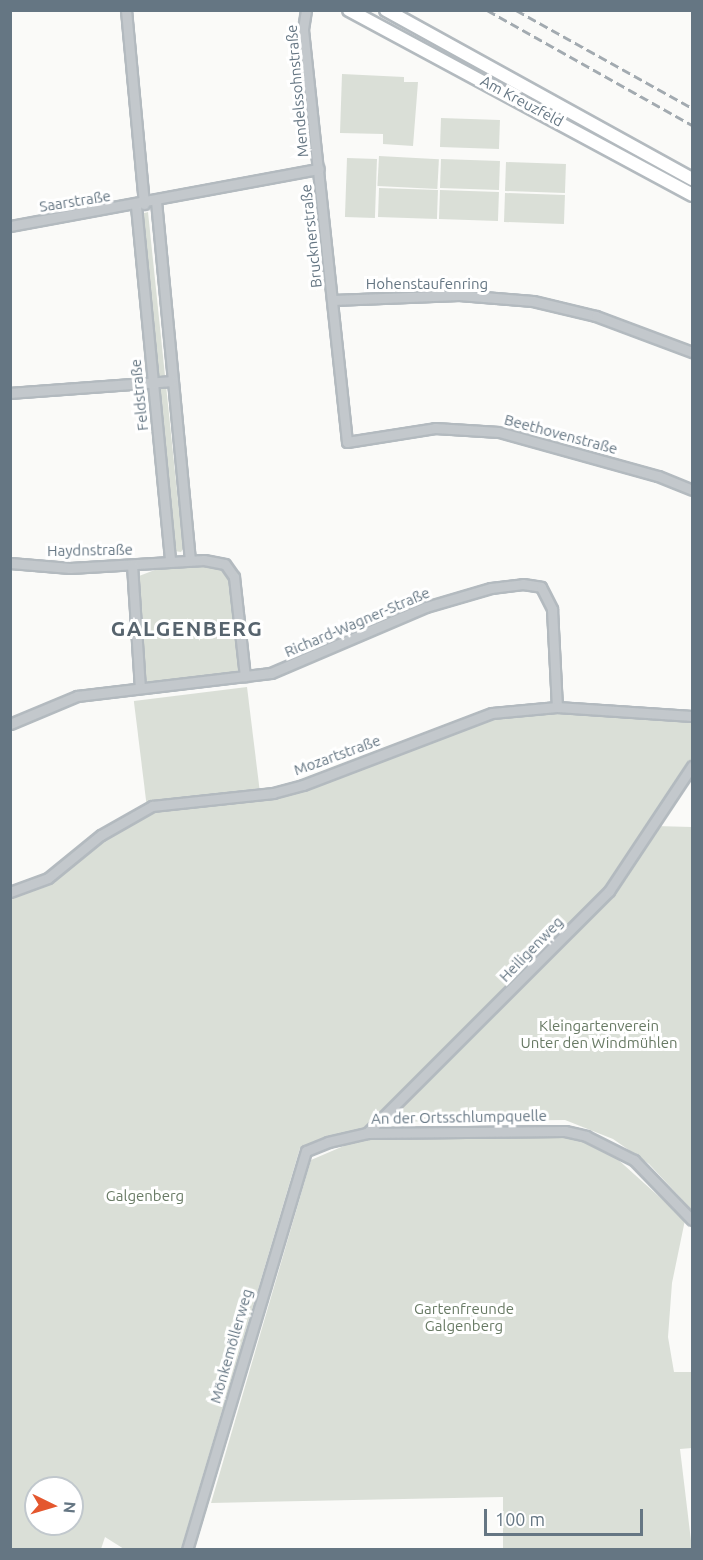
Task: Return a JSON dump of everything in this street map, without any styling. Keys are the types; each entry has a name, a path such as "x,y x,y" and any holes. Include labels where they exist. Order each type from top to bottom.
{"main road":[{"name":"Am Kreuzfeld","path":"349,10 693,195"},
{"name":"Am Kreuzfeld","path":"386,10 693,179"}],"street":[{"name":"Feldstraße","path":"126,10 152,383 170,561"},
{"name":"Mendelssohnstraße","path":"306,10 303,30 319,169"},
{"name":"Brucknerstraße","path":"140,205 319,169 347,442"},
{"path":"156,201 190,560"},
{"name":"Saarstraße","path":"10,226 140,205"},
{"name":"Hohenstaufenring","path":"333,300 459,295 533,301 596,316 693,352"},
{"path":"10,393 172,381"},
{"name":"Beethovenstraße","path":"347,442 435,428 499,432 657,476 693,490"},
{"path":"170,561 190,560 225,564 234,577 245,676"},
{"name":"Haydnstraße","path":"10,563 70,568 170,561"},
{"path":"132,565 140,688"},
{"name":"Richard-Wagner-Straße","path":"10,724 77,696 245,676 291,667 426,607 491,588 523,584 541,588 552,609 557,707"},
{"name":"Mozartstraße","path":"10,892 48,878 101,835 152,806 273,793 303,785 492,713 557,707 693,716"},
{"name":"Heiligenweg","path":"367,1133 609,891 693,766"},
{"name":"An der Ortsschlumpquelle","path":"306,1151 328,1142 367,1133 546,1128 586,1136 634,1160 693,1220"},
{"name":"Mönkemöllerweg","path":"187,1550 306,1151"}],"green space":[{"path":"342,74 404,77 404,82 418,82 413,146 383,144 383,134 340,133"},
{"path":"441,118 500,120 499,149 440,147"},
{"path":"379,156 439,159 437,189 377,186"},
{"path":"347,158 377,159 375,218 345,217"},
{"path":"441,159 500,161 499,190 440,188"},
{"path":"506,162 566,164 565,193 505,191"},
{"path":"379,188 438,190 437,219 378,217"},
{"path":"440,190 499,192 498,221 439,219"},
{"path":"505,193 565,195 564,224 504,222"},
{"path":"148,212 183,549 181,552 174,551 141,214"},
{"path":"210,564 221,568 230,580 239,669 234,675 150,684 142,675 135,584 139,576 160,568"},
{"path":"247,687 259,788 146,802 134,701"},
{"name":"Galgenberg","path":"526,707 692,716 692,766 655,826 692,827 692,1210 649,1164 613,1139 565,1120 382,1122 300,1148 181,1549 124,1549 105,1537 101,1549 11,1550 11,892 48,877 101,835 152,806 273,793 442,731"},
{"name":"Gartenfreunde Galgenberg","path":"491,1135 562,1136 589,1144 614,1156 685,1220 672,1283 668,1337 674,1372 692,1372 692,1448 680,1449 692,1549 503,1549 503,1497 211,1503 311,1160 360,1139"}],"railway":[{"path":"487,10 692,125"},
{"path":"516,10 692,108"}],"district":[{"name":"GALGENBERG","path":"187,628"}],"park label":[{"name":"Kleingartenverein Unter den Windmühlen","path":"599,1034"}]}
